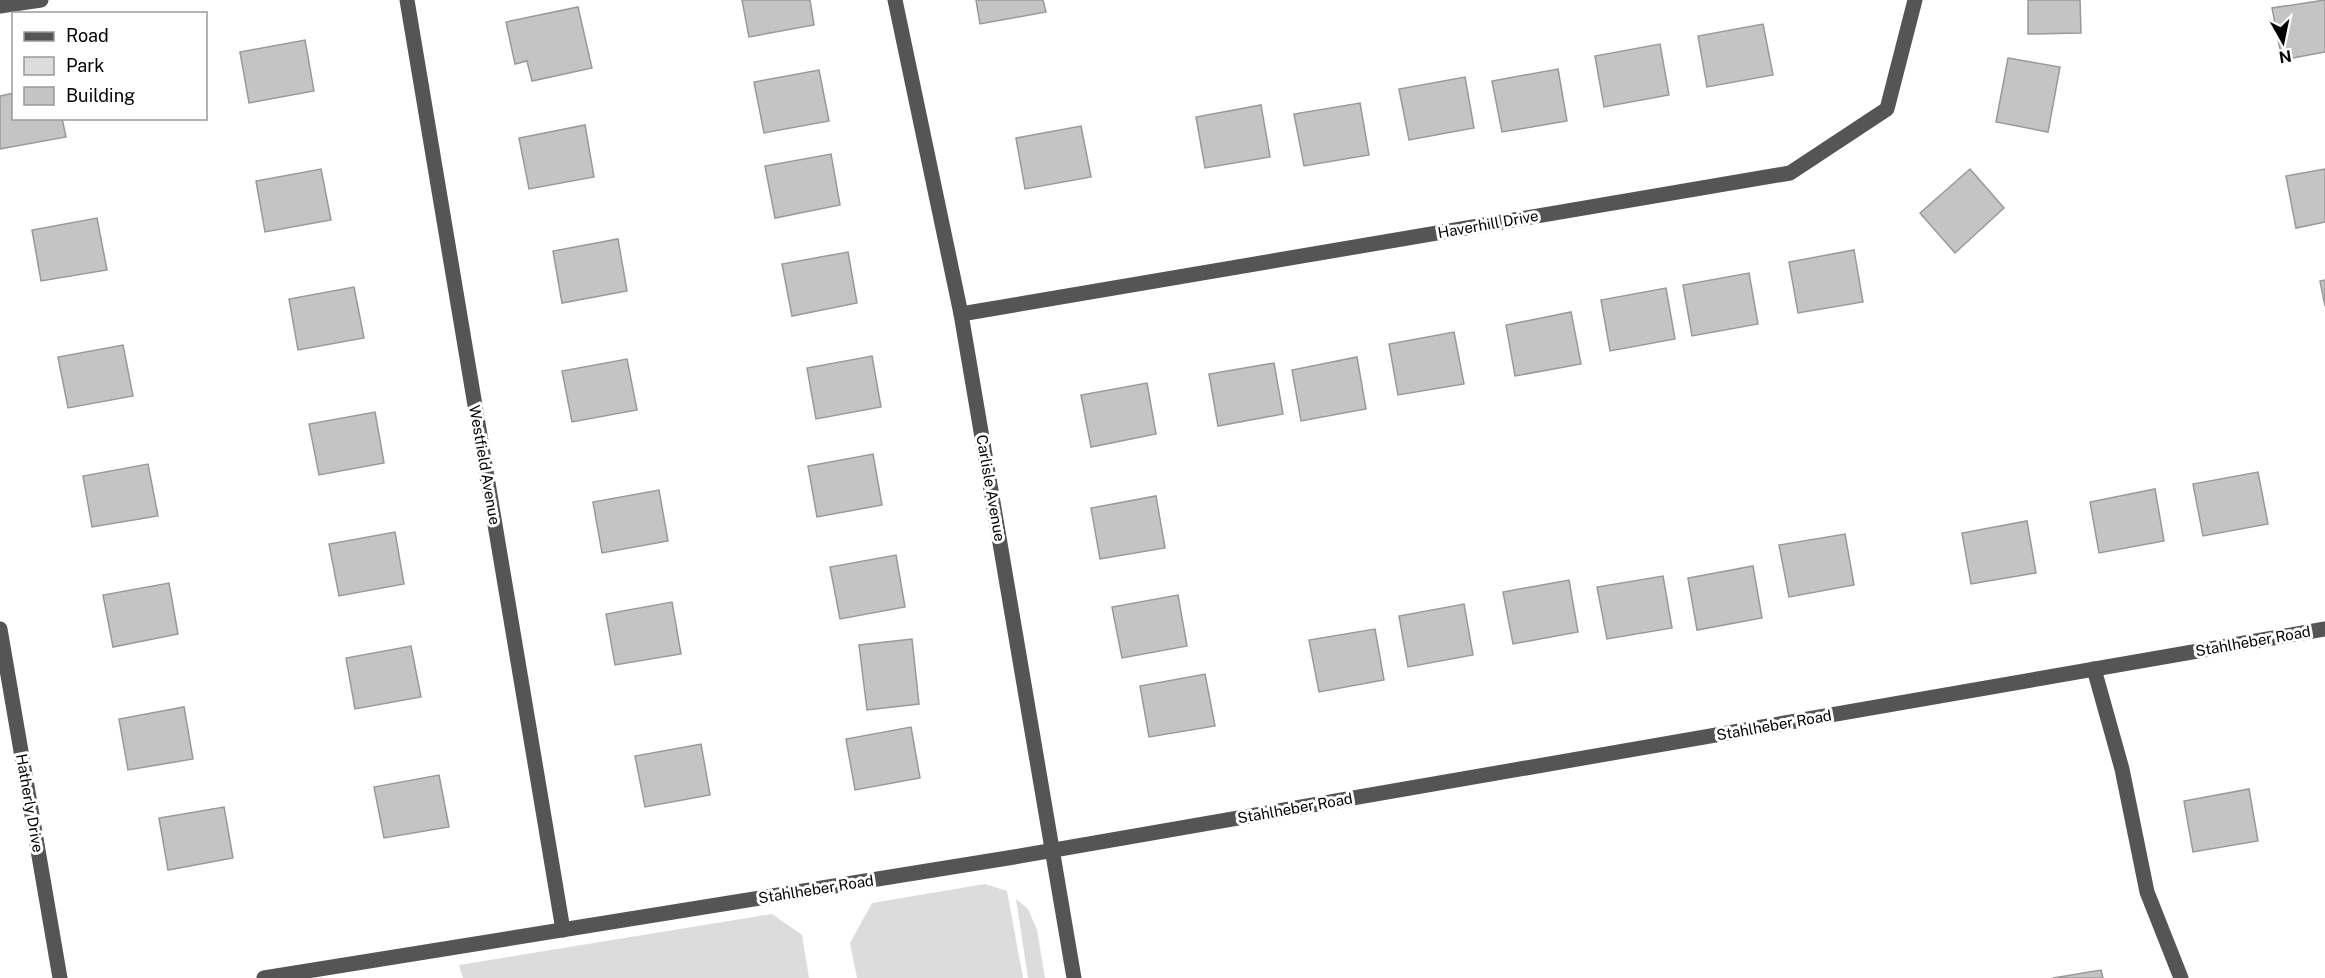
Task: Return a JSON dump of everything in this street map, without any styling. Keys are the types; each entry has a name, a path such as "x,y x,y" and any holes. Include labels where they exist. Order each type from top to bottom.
{"street":[{"path":"0,6 41,0"},
{"name":"Westfield Avenue","path":"407,0 563,930"},
{"name":"Carlisle Avenue","path":"895,0 961,314 1074,978"},
{"name":"Haverhill Drive","path":"961,314 1790,173 1887,109 1915,0"},
{"name":"Hatherly Drive","path":"0,629 60,978"},
{"name":"Stahlheber Road","path":"264,978 1052,850 2325,629"},
{"path":"2094,669 2122,770 2147,892 2181,978"}],"green space":[{"path":"985,884 1007,891 1023,978 857,978 850,943 872,903"},
{"path":"1016,899 1028,909 1037,930 1045,978 1028,978"},
{"path":"772,914 802,935 809,978 463,978 459,965"}],"building":[{"path":"742,0 810,0 814,25 749,37"},
{"path":"976,0 1043,0 1046,12 980,24"},
{"path":"2028,0 2080,0 2081,33 2028,34"},
{"path":"2325,0 2325,52 2282,60 2272,8"},
{"path":"578,7 592,68 532,81 527,61 515,64 506,22"},
{"path":"1763,24 1773,75 1707,87 1698,36"},
{"path":"305,40 314,91 249,103 240,52"},
{"path":"1660,44 1669,95 1604,107 1595,56"},
{"path":"2008,58 2060,67 2048,132 1996,122"},
{"path":"1558,69 1567,121 1502,132 1492,81"},
{"path":"819,70 829,121 764,133 754,82"},
{"path":"1465,77 1474,128 1409,140 1399,89"},
{"path":"12,93 12,120 62,120 66,137 0,149 0,96"},
{"path":"1360,103 1369,155 1304,166 1294,114"},
{"path":"1261,105 1270,157 1205,168 1196,117"},
{"path":"585,125 594,177 529,189 519,138"},
{"path":"1081,126 1091,177 1025,189 1016,138"},
{"path":"831,154 840,205 775,218 765,166"},
{"path":"321,169 331,220 265,232 256,181"},
{"path":"1970,169 2004,208 1955,253 1920,213"},
{"path":"2325,169 2325,222 2296,228 2286,176"},
{"path":"97,218 107,270 41,281 32,230"},
{"path":"618,239 627,291 562,303 553,251"},
{"path":"1854,250 1863,302 1798,313 1789,262"},
{"path":"848,252 857,303 792,316 782,264"},
{"path":"1749,273 1758,324 1692,336 1683,285"},
{"path":"2325,280 2325,306 2320,281"},
{"path":"354,287 364,338 298,350 289,299"},
{"path":"1666,288 1675,339 1610,351 1601,300"},
{"path":"1571,312 1581,364 1515,376 1506,325"},
{"path":"1454,332 1464,384 1398,395 1389,344"},
{"path":"123,345 133,396 68,408 58,357"},
{"path":"872,356 881,407 816,419 807,368"},
{"path":"1357,357 1366,409 1301,421 1292,370"},
{"path":"627,359 637,410 572,422 562,371"},
{"path":"1274,363 1283,414 1218,426 1209,374"},
{"path":"1147,383 1156,434 1091,447 1081,395"},
{"path":"375,412 384,463 319,475 309,424"},
{"path":"873,454 882,505 817,517 808,466"},
{"path":"148,464 158,516 92,527 83,476"},
{"path":"2258,472 2268,524 2203,536 2193,484"},
{"path":"2155,489 2164,541 2099,553 2090,502"},
{"path":"659,490 668,541 602,553 593,502"},
{"path":"1156,496 1165,548 1100,559 1091,508"},
{"path":"2027,521 2036,573 1971,584 1962,533"},
{"path":"395,532 404,584 339,596 329,544"},
{"path":"1845,534 1854,585 1789,597 1779,545"},
{"path":"896,555 905,607 840,619 830,567"},
{"path":"1753,566 1762,618 1697,630 1688,578"},
{"path":"1663,576 1672,628 1607,639 1597,587"},
{"path":"1569,580 1578,632 1513,644 1503,592"},
{"path":"169,583 178,634 113,647 103,595"},
{"path":"1178,595 1187,646 1122,658 1112,607"},
{"path":"672,602 681,654 615,665 606,614"},
{"path":"1464,604 1473,655 1408,667 1399,616"},
{"path":"1375,629 1384,680 1319,692 1309,640"},
{"path":"912,639 919,704 867,710 859,645"},
{"path":"411,646 421,697 355,709 346,658"},
{"path":"1205,674 1215,726 1149,737 1140,686"},
{"path":"184,707 193,759 128,770 119,719"},
{"path":"911,727 920,778 855,790 846,739"},
{"path":"701,744 710,795 645,807 635,756"},
{"path":"439,775 449,827 384,838 374,787"},
{"path":"2249,789 2258,841 2193,852 2184,801"},
{"path":"224,807 233,858 168,870 159,818"},
{"path":"2101,970 2103,978 2053,978"}]}
